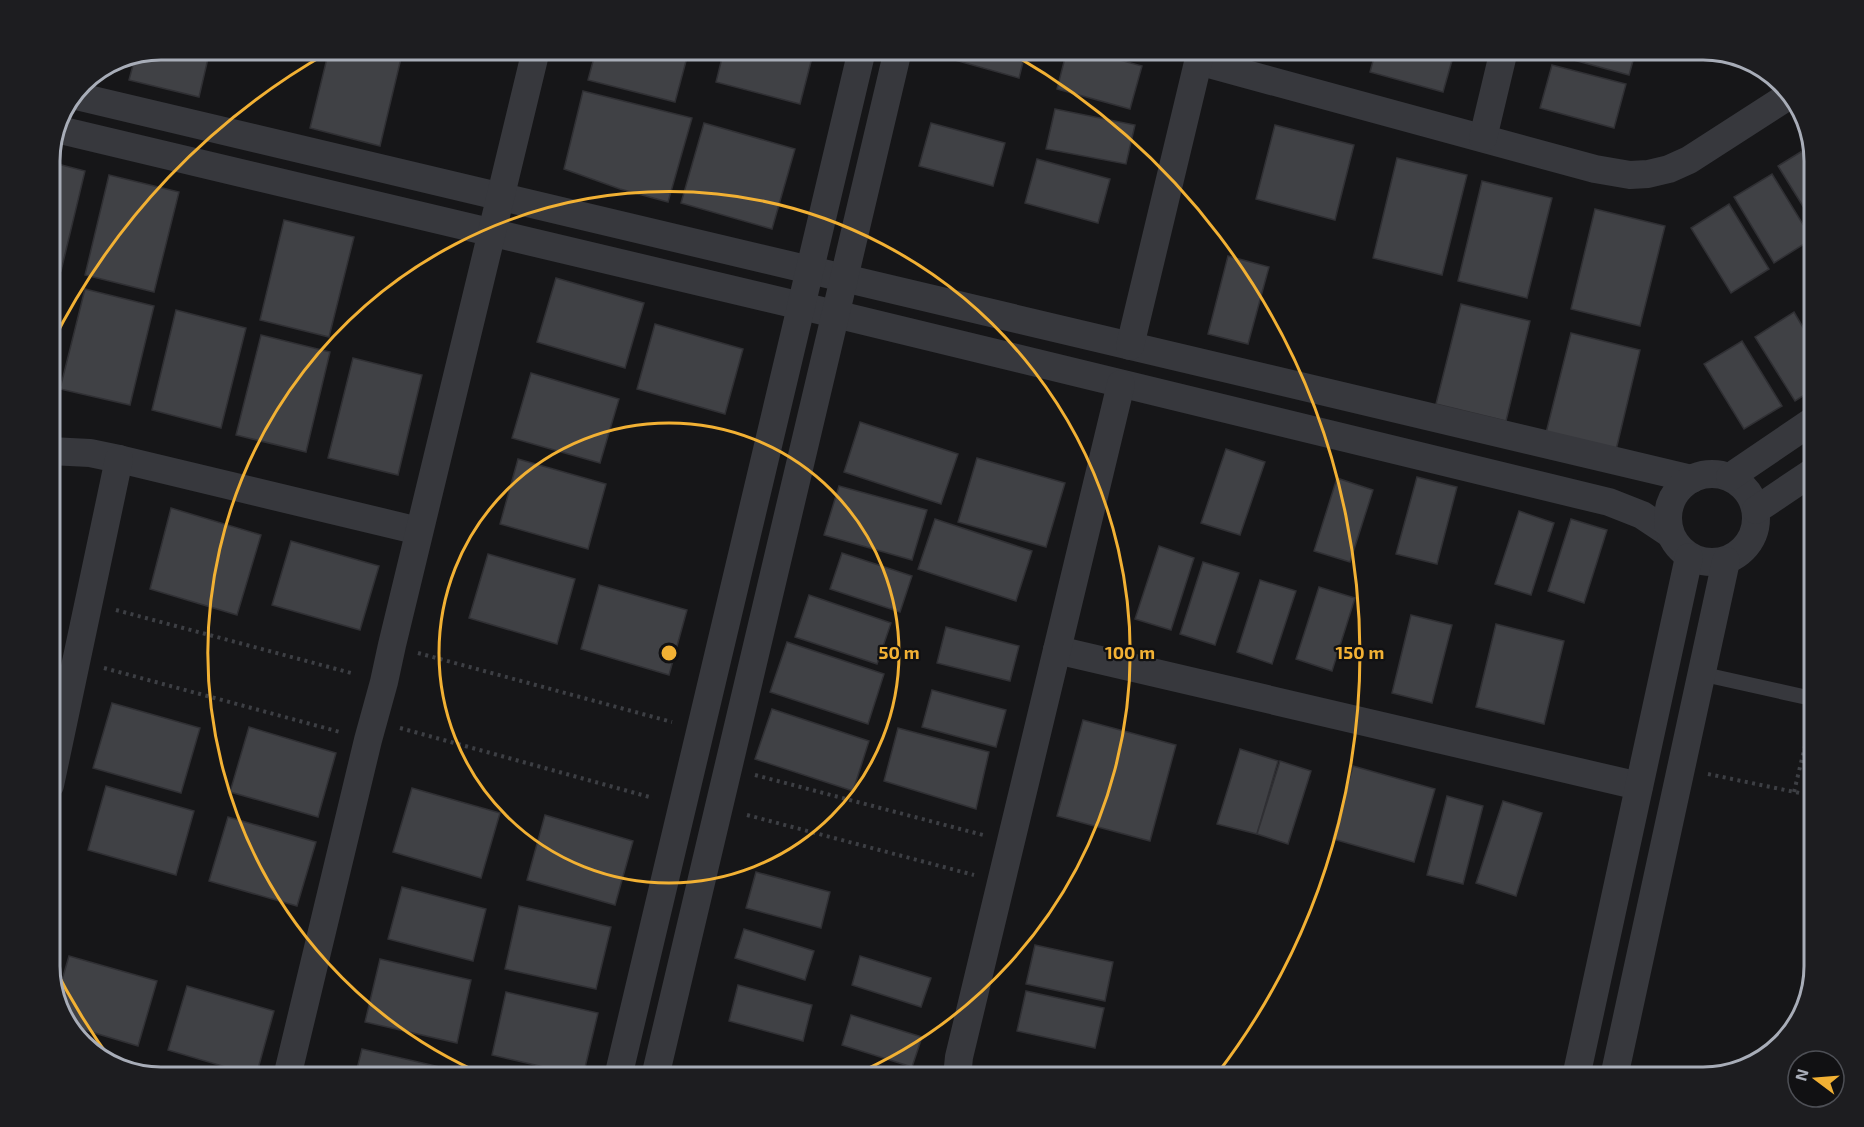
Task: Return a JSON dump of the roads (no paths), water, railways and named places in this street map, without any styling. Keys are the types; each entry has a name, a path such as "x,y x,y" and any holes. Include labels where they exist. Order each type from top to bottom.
{"street":[{"path":"289,1067 534,60"},
{"path":"620,1067 860,60"},
{"path":"657,1067 896,60"},
{"path":"1130,346 1199,60"},
{"path":"1217,60 1483,138 1612,173 1630,175 1669,169 1689,160 1783,100"},
{"path":"1483,138 1502,60"},
{"path":"83,98 1692,479"},
{"path":"119,144 128,109"},
{"path":"65,131 835,314 1609,502 1642,516 1669,533"},
{"path":"958,1067 1121,384"},
{"path":"1730,477 1804,427"},
{"path":"60,452 90,453 119,459 419,531"},
{"path":"60,739 119,459"},
{"path":"1704,474 1730,477 1747,490 1756,510 1754,536 1742,551 1726,561 1701,562 1689,557 1677,547 1669,533 1667,520 1671,502 1682,486 1692,479 1704,474"},
{"path":"1756,510 1804,478"},
{"path":"1578,1067 1689,557"},
{"path":"1616,1067 1726,561"},
{"path":"1057,650 1639,786"}],"lane":[{"path":"1702,674 1804,697"}]}
